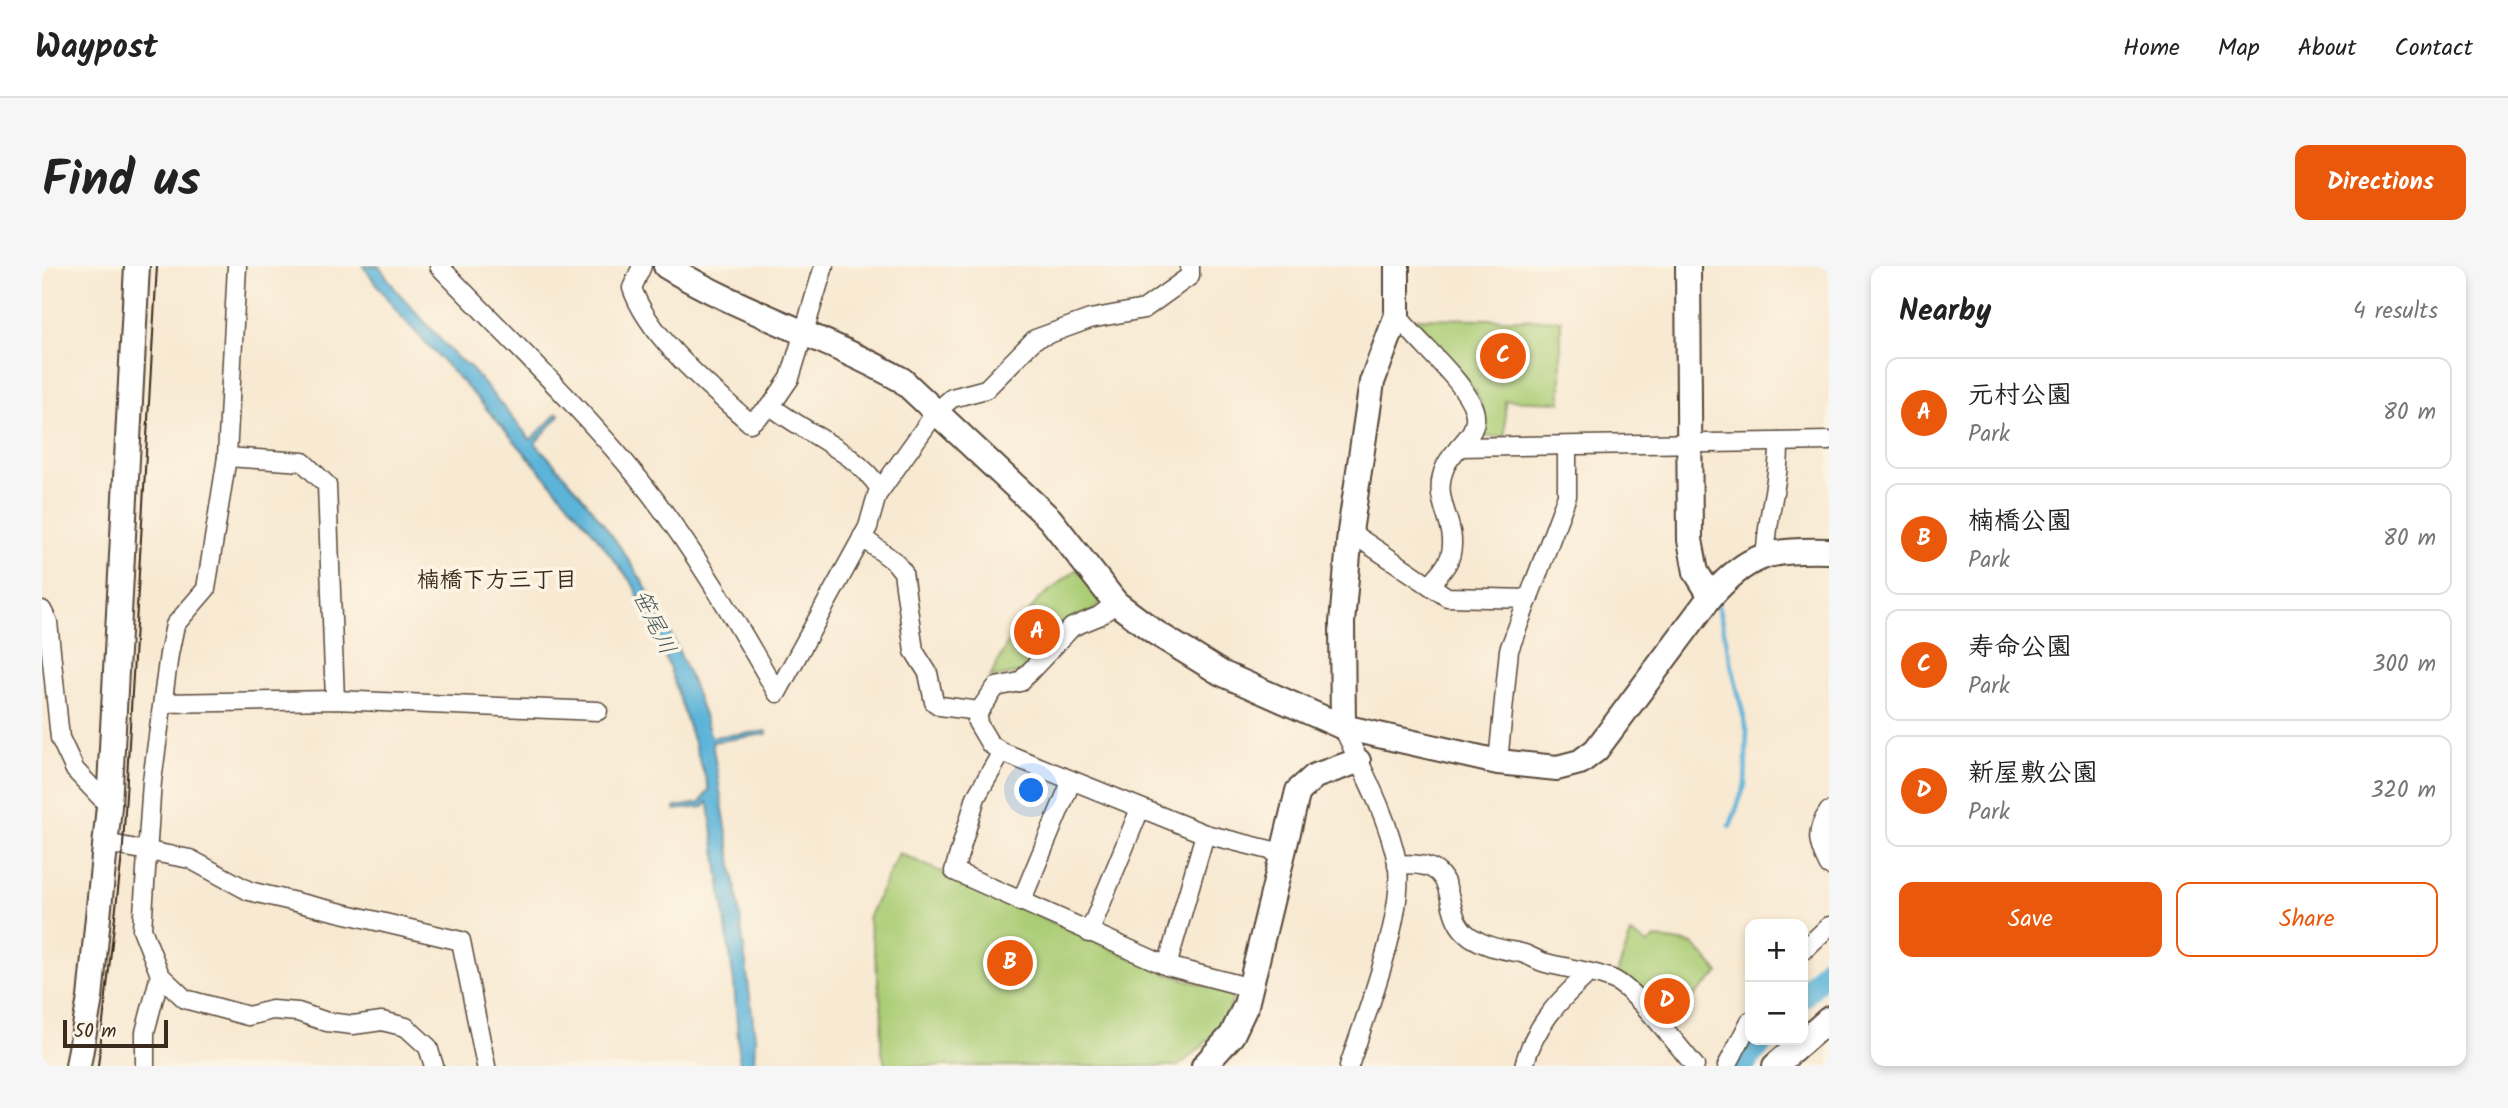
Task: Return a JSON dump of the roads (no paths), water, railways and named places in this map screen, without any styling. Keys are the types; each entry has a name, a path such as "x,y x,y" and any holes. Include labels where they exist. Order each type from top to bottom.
{"street":[{"path":"78,1066 90,998 109,806 137,266"},
{"path":"237,266 227,457 205,589 175,625 152,781 142,929 160,975 185,999 248,1016 272,1010 327,1022 353,1025 382,1021 406,1027 428,1047 434,1066"},
{"path":"439,266 584,417 639,480 707,575 777,693 863,537 880,489 936,412 952,398 986,389 1035,339 1090,319 1144,309 1190,271 1206,266"},
{"path":"642,266 634,279 636,297 678,355 750,423 771,405 790,378 824,266"},
{"path":"666,266 697,285 873,364 902,380 1050,519 1116,603 1156,633 1221,673 1343,727 1498,762 1557,768 1580,762 1596,750 1711,596 1731,574 1766,554 1793,550 1829,551"},
{"path":"1349,1066 1391,935 1397,865 1385,819 1343,727 1342,623 1350,532 1372,382 1397,315 1397,266"},
{"path":"1688,266 1696,444 1690,540 1696,572 1711,596"},
{"path":"1397,315 1471,401 1476,414 1471,434 1459,447 1440,479 1439,492 1452,542 1451,554 1431,584"},
{"path":"771,405 797,426 858,463 880,489"},
{"path":"1459,447 1829,441"},
{"path":"1766,554 1766,522 1779,464 1779,442"},
{"path":"1498,762 1509,650 1567,496 1567,447"},
{"path":"227,457 303,463 327,485 335,700"},
{"path":"1350,532 1447,597 1529,599"},
{"path":"863,537 895,562 903,572 914,652 928,673 934,702 940,706 979,711"},
{"path":"1116,603 1099,617 1072,627 1020,682 996,687 979,711 977,722 983,735 1002,752 1071,782 1205,834 1282,853"},
{"path":"42,610 48,622 60,738 75,771 109,806"},
{"path":"163,703 335,700 598,711"},
{"path":"1002,752 976,797 954,871 1167,967 1251,988"},
{"path":"1204,1066 1232,1035 1251,988 1298,791 1306,780 1358,761"},
{"path":"1021,902 1071,782"},
{"path":"1089,933 1140,809"},
{"path":"1829,811 1818,833 1819,847 1829,866"},
{"path":"1167,967 1205,834"},
{"path":"105,843 190,859 249,891 461,940 486,1066"},
{"path":"1397,865 1421,863 1432,868 1451,891 1454,918 1460,927 1493,949 1522,953 1543,962 1616,981 1695,1066"},
{"path":"1808,946 1829,926"},
{"path":"1524,1066 1539,1026 1558,1000 1589,973"},
{"path":"145,1066 145,1032 160,975"},
{"path":"1775,1066 1829,1019"},
{"path":"1727,1066 1745,1031"}],"water":[{"name":"笹尾川","path":"363,266 379,266 396,290 457,358 469,366 531,440 557,413 560,415 535,443 592,509 641,579 680,654 711,737 767,731 767,734 712,742 738,901 755,1037 754,1066 740,1066 734,983 709,805 707,802 704,807 675,810 675,807 700,803 709,789 669,666 634,586 590,528 477,398 399,314"}],"waterway":[{"path":"1717,602 1747,731 1745,785 1730,826"},
{"path":"1808,990 1829,967"},
{"path":"1742,1066 1759,1045"}],"tram line":[{"path":"98,1066 123,846 157,266"}],"place":[{"name":"寿命公園","path":"1503,356"},
{"name":"元村公園","path":"1037,632"},
{"name":"楠橋公園","path":"1010,963"},
{"name":"新屋敷公園","path":"1667,1001"}],"district":[{"name":"楠橋下方三丁目","path":"497,579"}]}
